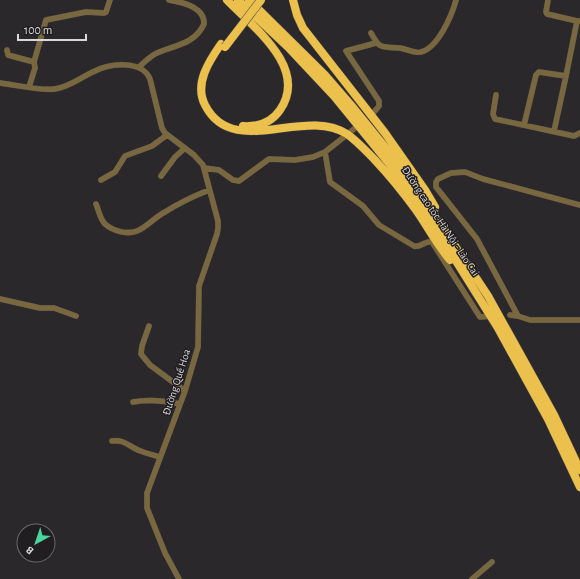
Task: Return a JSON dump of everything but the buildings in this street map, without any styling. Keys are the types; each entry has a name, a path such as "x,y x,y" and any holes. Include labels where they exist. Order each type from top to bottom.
{"highway":[{"path":"227,0 274,50 287,74 289,84 288,93 284,104 278,113 263,124 252,126 241,126 228,122 214,111 207,98 206,85 211,70 223,46 254,0"},
{"name":"Đường cao tốc Hà Nội - Lào Cai","path":"238,0 288,47 350,115 405,183 431,221 498,328 548,419 580,487"},
{"name":"Đường cao tốc Hà Nội - Lào Cai","path":"249,0 315,64 351,105 410,178 488,296 554,415 580,470"},
{"path":"261,0 206,68 200,88 205,105 214,118 226,127 241,131 253,132 310,125 330,127 347,134 361,145 402,190 445,254 474,289"},
{"path":"293,0 297,15 303,28 361,102 419,180 436,208 453,242"}],"street":[{"path":"29,87 35,68 34,62 40,44 45,20 80,13 104,13 106,12 110,0"},
{"path":"139,67 156,54 190,41 204,24 204,17 199,11 169,0"},
{"path":"371,33 376,43 381,46 403,48 417,53 425,51 435,42 450,19 456,0"},
{"path":"548,0 547,14 578,21 554,130"},
{"path":"374,112 379,106 379,101 346,51 376,43"},
{"path":"7,50 8,55 34,62"},
{"path":"0,83 54,89 72,84 95,70 134,65 139,67 148,75 162,128 167,136 152,146 125,156 115,172 101,180"},
{"path":"524,124 536,74 539,72 566,76"},
{"path":"496,95 492,114 493,117 500,120 554,130 574,136 580,133"},
{"path":"349,133 355,128"},
{"name":"Đường Quế Hoa","path":"167,136 199,159 204,168 218,221 217,234 199,286 198,347 185,391 147,493 147,508 165,553 179,579"},
{"path":"204,168 219,170 233,180 239,181 269,159 304,159 325,152 344,137"},
{"path":"161,176 175,157 184,148"},
{"path":"325,152 330,182 363,206 379,225 414,246 420,246 427,242 432,242 480,317 491,316"},
{"path":"518,316 493,266 477,239 436,187 436,182 438,179 452,174 465,172 483,179 580,205"},
{"path":"96,204 102,218 111,228 125,233 136,232 160,214 183,201 209,190"},
{"path":"0,300 40,308 54,308 76,316"},
{"path":"510,316 518,316 530,320 580,320"},
{"path":"149,326 142,346 141,354 150,366 185,391"},
{"path":"133,402 146,400 180,404"},
{"path":"112,441 128,443 138,450 160,457"},
{"path":"472,579 492,562"}]}
